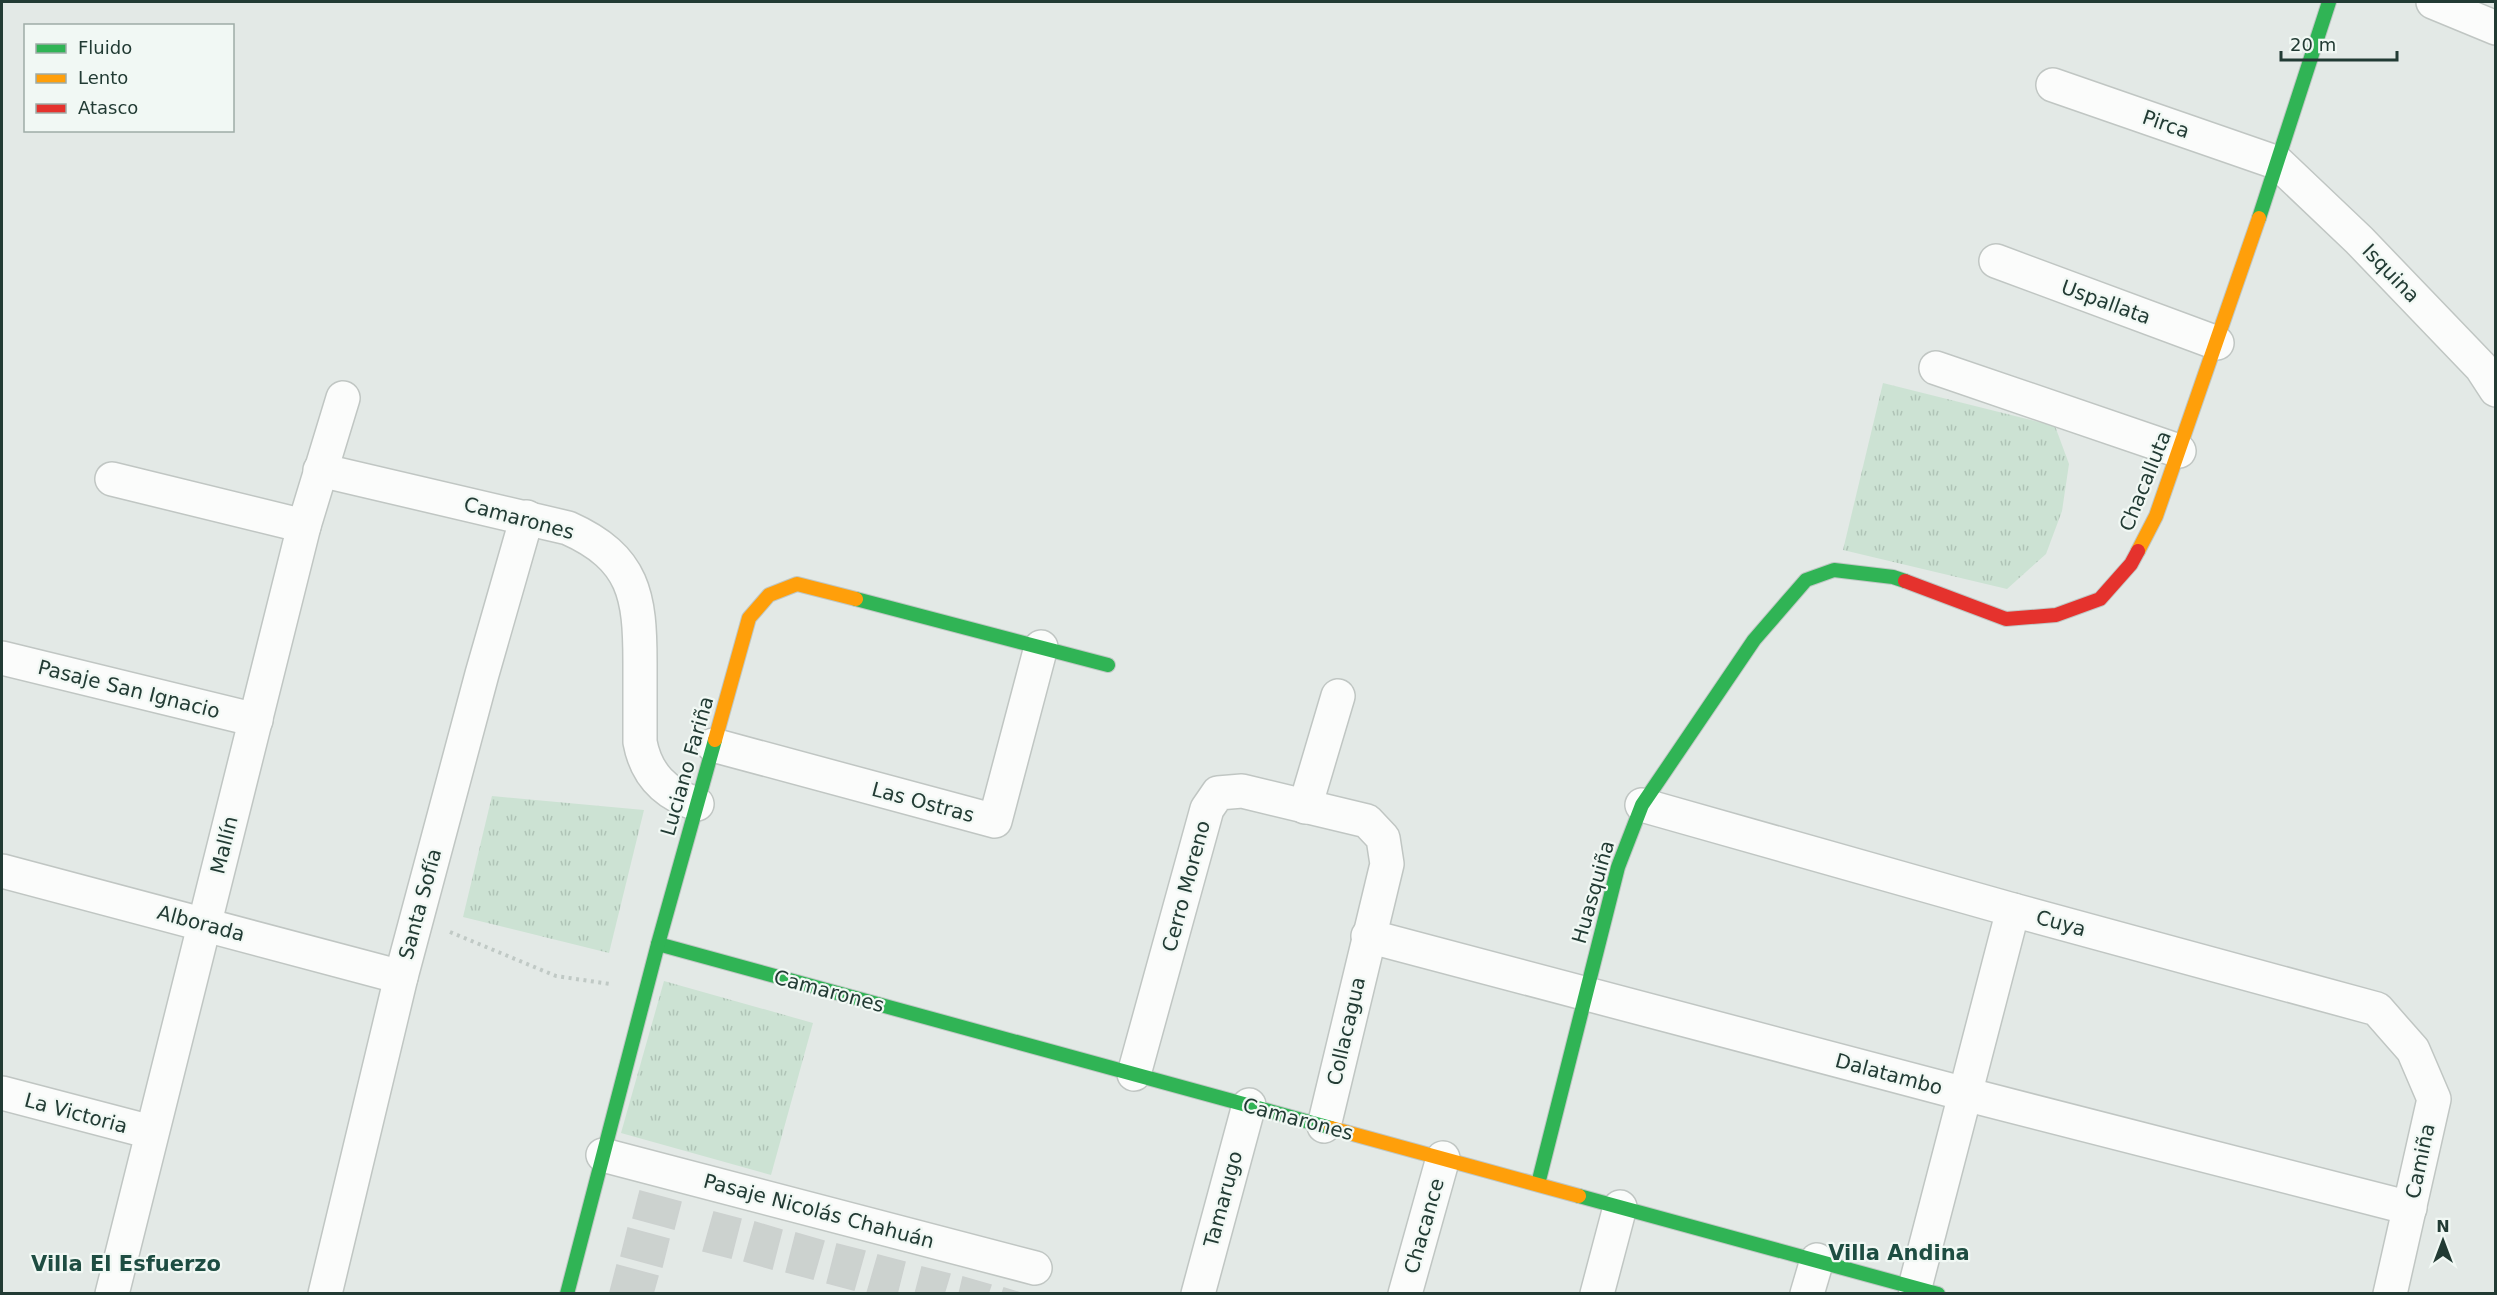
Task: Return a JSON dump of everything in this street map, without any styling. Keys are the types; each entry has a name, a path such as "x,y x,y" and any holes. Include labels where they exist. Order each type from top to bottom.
{"street":[{"name":"Chacalluta","path":"1754,640 1806,580 1833,570 1893,577 2006,619 2056,615 2100,599 2131,564 2156,516 2278,163 2329,2"},
{"path":"2433,2 2496,28"},
{"name":"Pirca","path":"2053,85 2278,163"},
{"name":"Isquina","path":"2278,163 2359,240 2481,367 2496,390"},
{"name":"Uspallata","path":"1996,261 2217,343"},
{"path":"1936,368 2179,451"},
{"name":"Mallín","path":"112,1293 304,526 343,398"},
{"name":"Camarones","path":"320,470 568,528 589,538 608,552 623,570 633,590 639,612 642,755 655,779 667,790 681,799 697,804"},
{"path":"112,479 304,526"},
{"name":"Santa Sofía","path":"325,1293 401,977 527,517"},
{"name":"Luciano Fariña","path":"567,1293 658,944 748,618 769,595 797,584 1108,665"},
{"name":"Huasquiña","path":"1538,1184 1618,867 1642,805 1754,640"},
{"name":"Las Ostras","path":"713,745 995,821 1041,647"},
{"name":"Pasaje San Ignacio","path":"2,658 256,720"},
{"path":"1305,807 1338,696"},
{"name":"Cerro Moreno","path":"1134,1074 1207,809 1218,793 1242,791 1305,807"},
{"name":"Cuya","path":"1642,805 2013,910 2377,1009 2413,1050 2434,1099"},
{"name":"Collacagua","path":"1305,807 1367,821 1383,838 1387,864 1324,1126"},
{"name":"Alborada","path":"2,871 401,977"},
{"path":"1927,1290 1965,1094 2013,910"},
{"name":"Dalatambo","path":"1368,936 1965,1094 2410,1208"},
{"name":"Camarones","path":"658,944 1927,1290"},
{"name":"La Victoria","path":"2,1093 151,1132"},
{"name":"Camiña","path":"2390,1293 2434,1099"},
{"name":"Tamarugo","path":"1198,1293 1249,1106"},
{"name":"Pasaje Nicolás Chahuán","path":"603,1155 1035,1268"},
{"name":"Chacance","path":"1405,1293 1443,1158"},
{"path":"1597,1293 1620,1207"},
{"path":"1807,1293 1816,1260"}],"path":[{"path":"417,918 556,976 646,990"}],"green space":[{"path":"1883,383 2055,426 2069,464 2062,511 2046,554 2007,589 1843,550"},
{"path":"492,796 644,810 609,953 463,917"},
{"path":"664,981 813,1023 771,1175 621,1133"}],"building":[{"path":"640,1191 681,1202 674,1229 633,1218"},
{"path":"714,1212 741,1219 731,1258 703,1251"},
{"path":"755,1222 782,1230 772,1269 744,1261"},
{"path":"628,1228 669,1239 662,1267 621,1256"},
{"path":"796,1233 824,1241 813,1279 786,1272"},
{"path":"837,1244 865,1251 854,1290 827,1283"},
{"path":"878,1255 905,1262 897,1294 867,1293"},
{"path":"617,1265 658,1276 653,1294 610,1292"},
{"path":"922,1267 950,1274 944,1294 915,1294"},
{"path":"963,1277 991,1285 988,1294 959,1294"},
{"path":"1004,1288 1024,1294 1002,1294"}],"traffic: fast":[{"path":"2259,218 2329,2"},
{"path":"1538,1184 1618,867 1642,805 1754,640 1806,580 1834,570 1893,577 1905,581"},
{"path":"856,599 1108,665"},
{"path":"567,1294 658,944 715,740"},
{"path":"658,944 1331,1128"},
{"path":"1579,1196 1938,1294"}],"traffic: slow":[{"path":"2138,551 2156,516 2259,218"},
{"path":"715,740 749,618 769,595 797,584 856,599"},
{"path":"1331,1128 1579,1196"}],"traffic: jam":[{"path":"1905,581 2006,619 2056,615 2100,599 2131,564 2138,551"}],"district":[{"name":"Villa Andina","path":"1899,1253"},
{"name":"Villa El Esfuerzo","path":"126,1264"}]}
